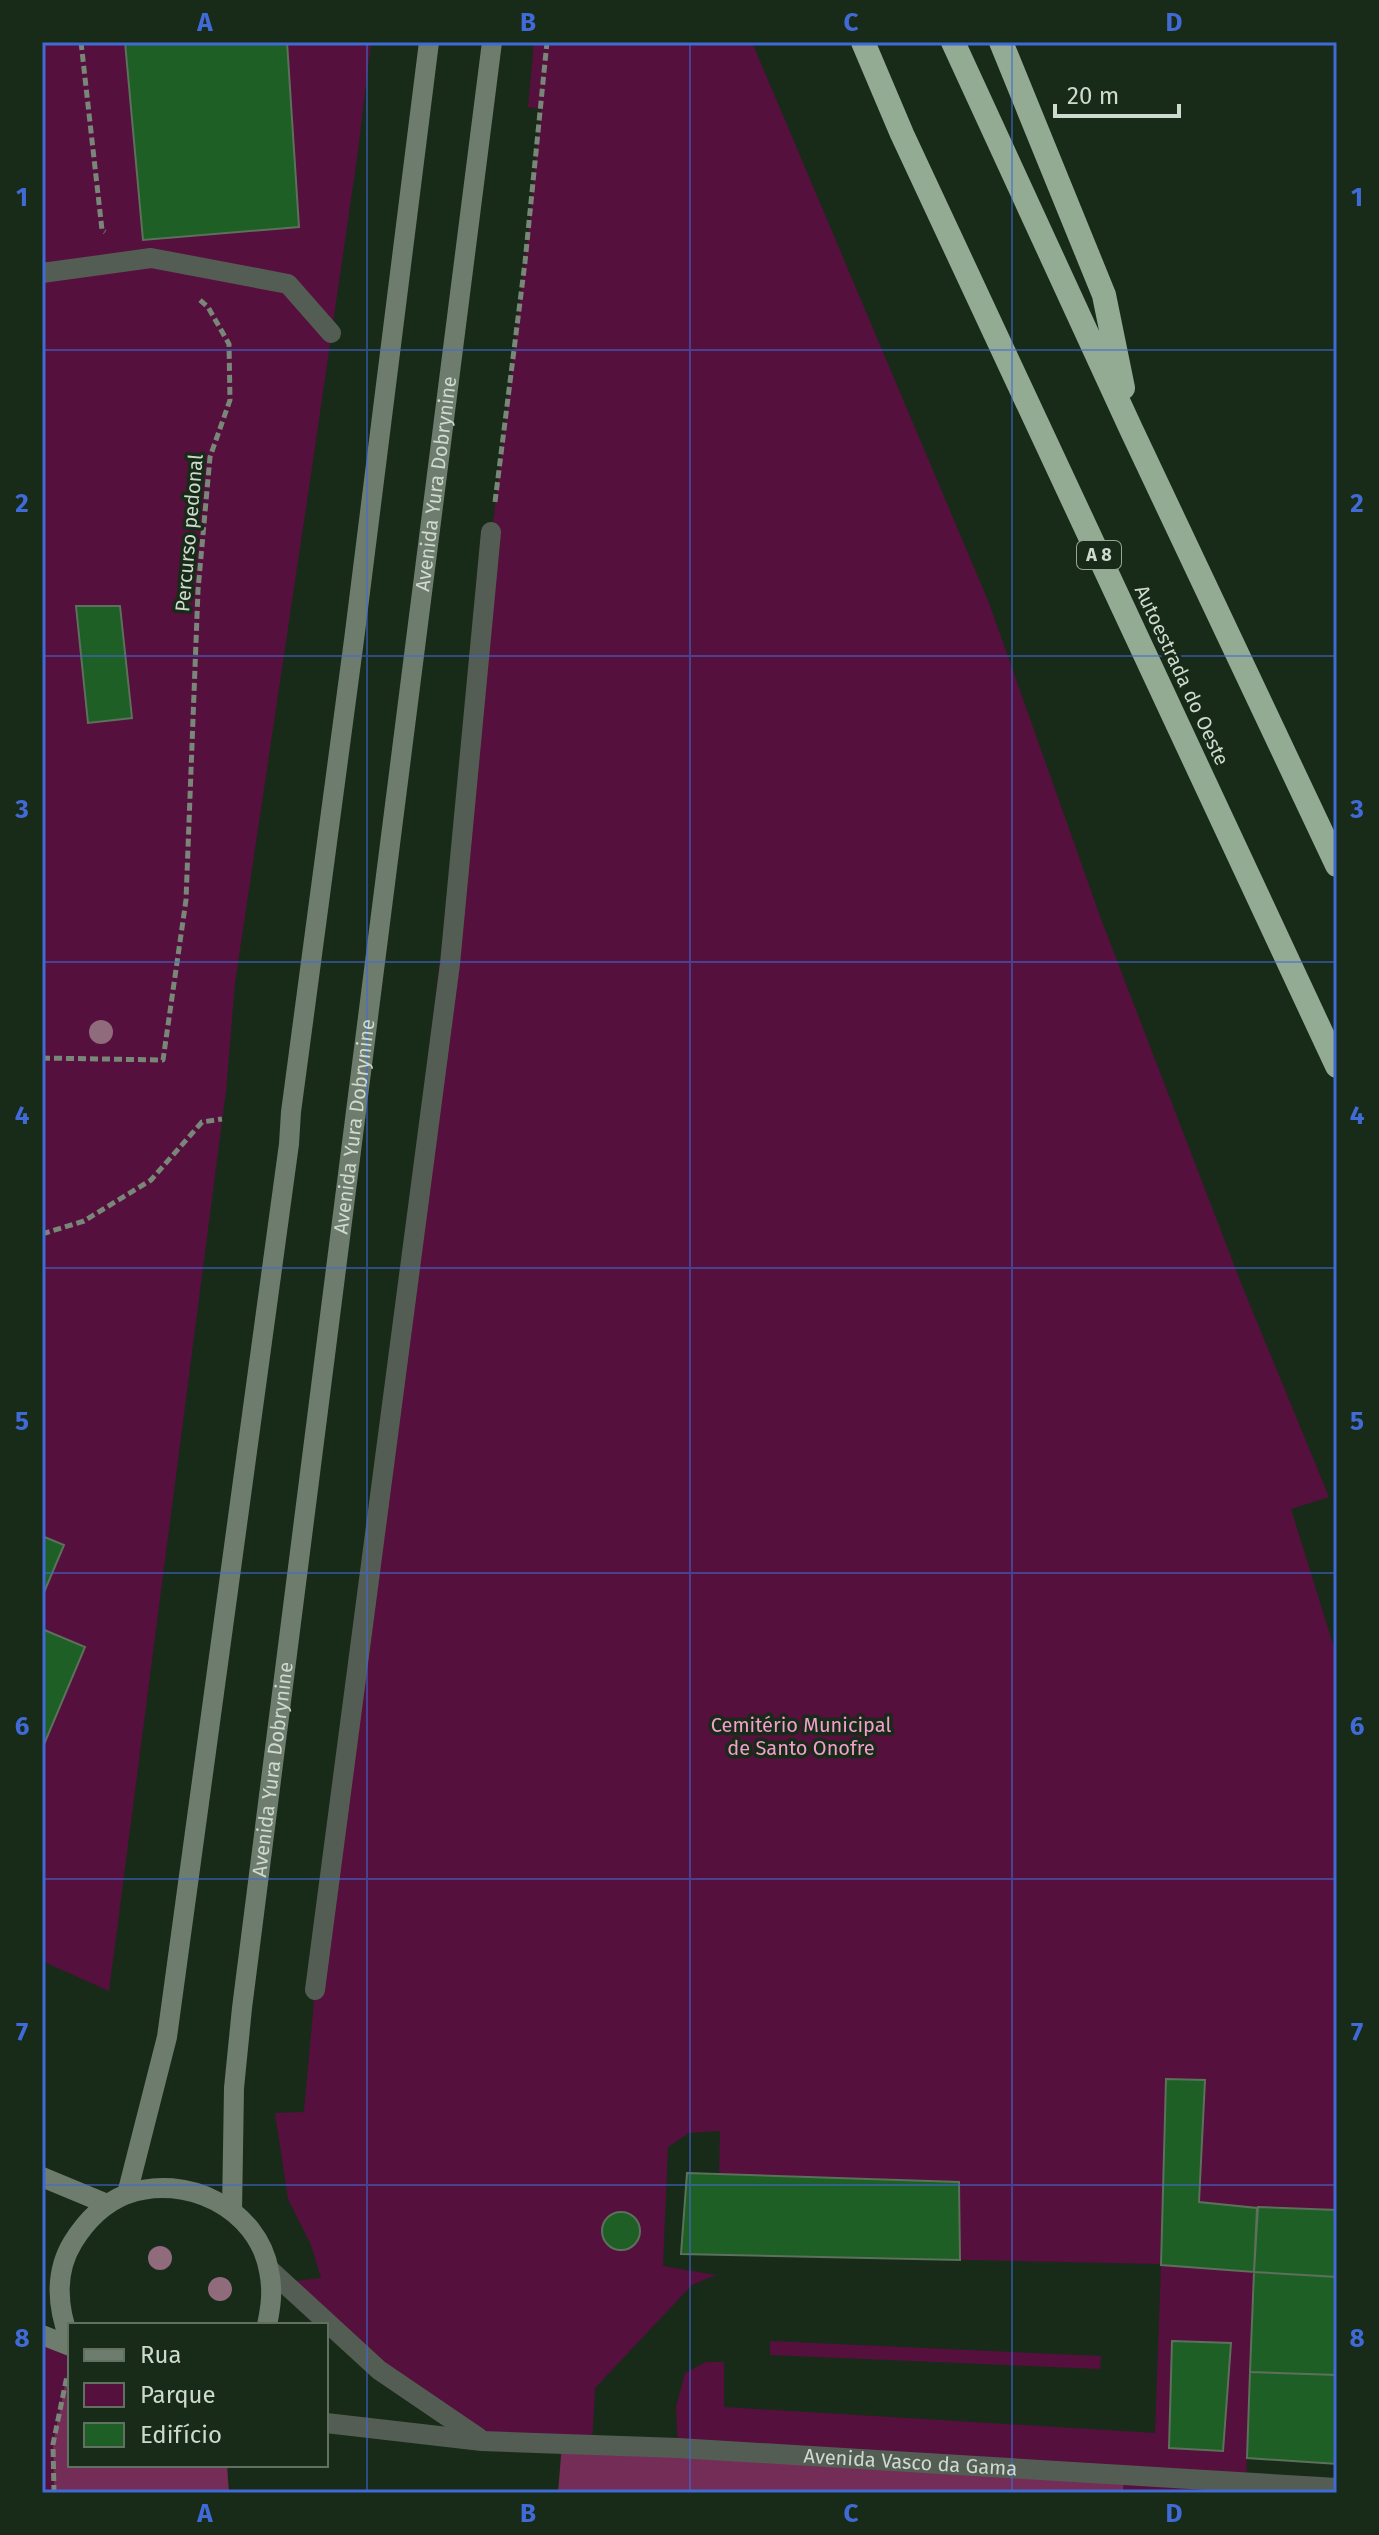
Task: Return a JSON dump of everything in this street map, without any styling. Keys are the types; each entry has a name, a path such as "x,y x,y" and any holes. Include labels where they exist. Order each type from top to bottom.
{"highway":[{"name":"Autoestrada do Oeste","path":"863,42 902,134 1337,1066"},
{"path":"953,42 1337,865"},
{"path":"1001,42 1104,295 1131,429"}],"main road":[{"path":"127,2194 167,2037 289,1144 429,42"},
{"name":"Avenida Yura Dobrynine","path":"232,2211 234,2088 242,2008 492,42"},
{"path":"42,2177 107,2204"},
{"path":"68,2337 61,2317 59,2285 66,2254 83,2226 107,2204 127,2194 154,2188 182,2189 208,2196 232,2211 249,2227 269,2269 272,2300 267,2323"},
{"path":"42,2335 68,2342"}],"street":[{"path":"42,273 151,258 288,284 331,333"},
{"path":"315,1990 450,964 491,532"},
{"path":"269,2269 379,2370 482,2441"},
{"name":"Avenida Vasco da Gama","path":"328,2423 482,2441 678,2448 1337,2488"}],"path":[{"path":"81,42 102,230 151,258"},
{"path":"491,532 525,262 547,42"},
{"name":"Percurso pedonal","path":"42,1058 163,1060 186,900 198,590 210,457 230,400 229,344 208,307 196,297"},
{"path":"42,1234 84,1221 151,1180 202,1122 222,1119"},
{"path":"54,2493 53,2444 67,2372"}],"green space":[{"path":"42,42 371,42 358,151 235,983 226,1091 109,1991 42,1961"},
{"name":"Cemitério Municipal de Santo Onofre","path":"534,42 752,42 989,603 1101,919 1243,1288 1329,1497 1291,1509 1337,1657 1337,2210 1257,2208 1199,2202 1205,2080 1166,2079 1160,2264 681,2254 687,2173 719,2174 720,2131 689,2133 668,2147 663,2266 716,2275 692,2285 595,2388 592,2444 482,2441 286,2282 321,2278 311,2245 288,2199 275,2113 304,2112 315,1990 530,218 541,109 528,107"},
{"path":"1161,2265 1254,2272 1246,2482 1337,2493 1123,2493 1124,2476 678,2448 676,2407 685,2373 706,2362 724,2362 724,2407 1155,2433"},
{"path":"42,2335 68,2345 68,2370 53,2444 54,2493 42,2493"},
{"path":"770,2341 1101,2356 1100,2369 770,2355"}],"shaded area":[{"path":"68,2370 68,2467 227,2467 229,2493 54,2493 53,2444"},
{"path":"562,2444 1124,2475 1123,2493 558,2493"}],"building":[{"path":"125,42 287,42 299,227 143,240"},
{"path":"76,606 120,606 132,718 88,723"},
{"path":"42,1536 64,1545 42,1597"},
{"path":"42,1629 85,1647 42,1749"},
{"path":"1166,2079 1205,2080 1199,2202 1257,2208 1254,2272 1161,2265"},
{"path":"687,2173 959,2182 960,2260 681,2254"},
{"path":"1258,2207 1337,2210 1337,2277 1254,2272"},
{"path":"621,2212 635,2217 640,2231 635,2245 621,2250 607,2245 602,2231 607,2217"},
{"path":"1254,2272 1337,2277 1337,2375 1250,2372"},
{"path":"1172,2341 1231,2343 1223,2451 1169,2448"},
{"path":"1250,2372 1337,2375 1337,2464 1247,2458"}]}
